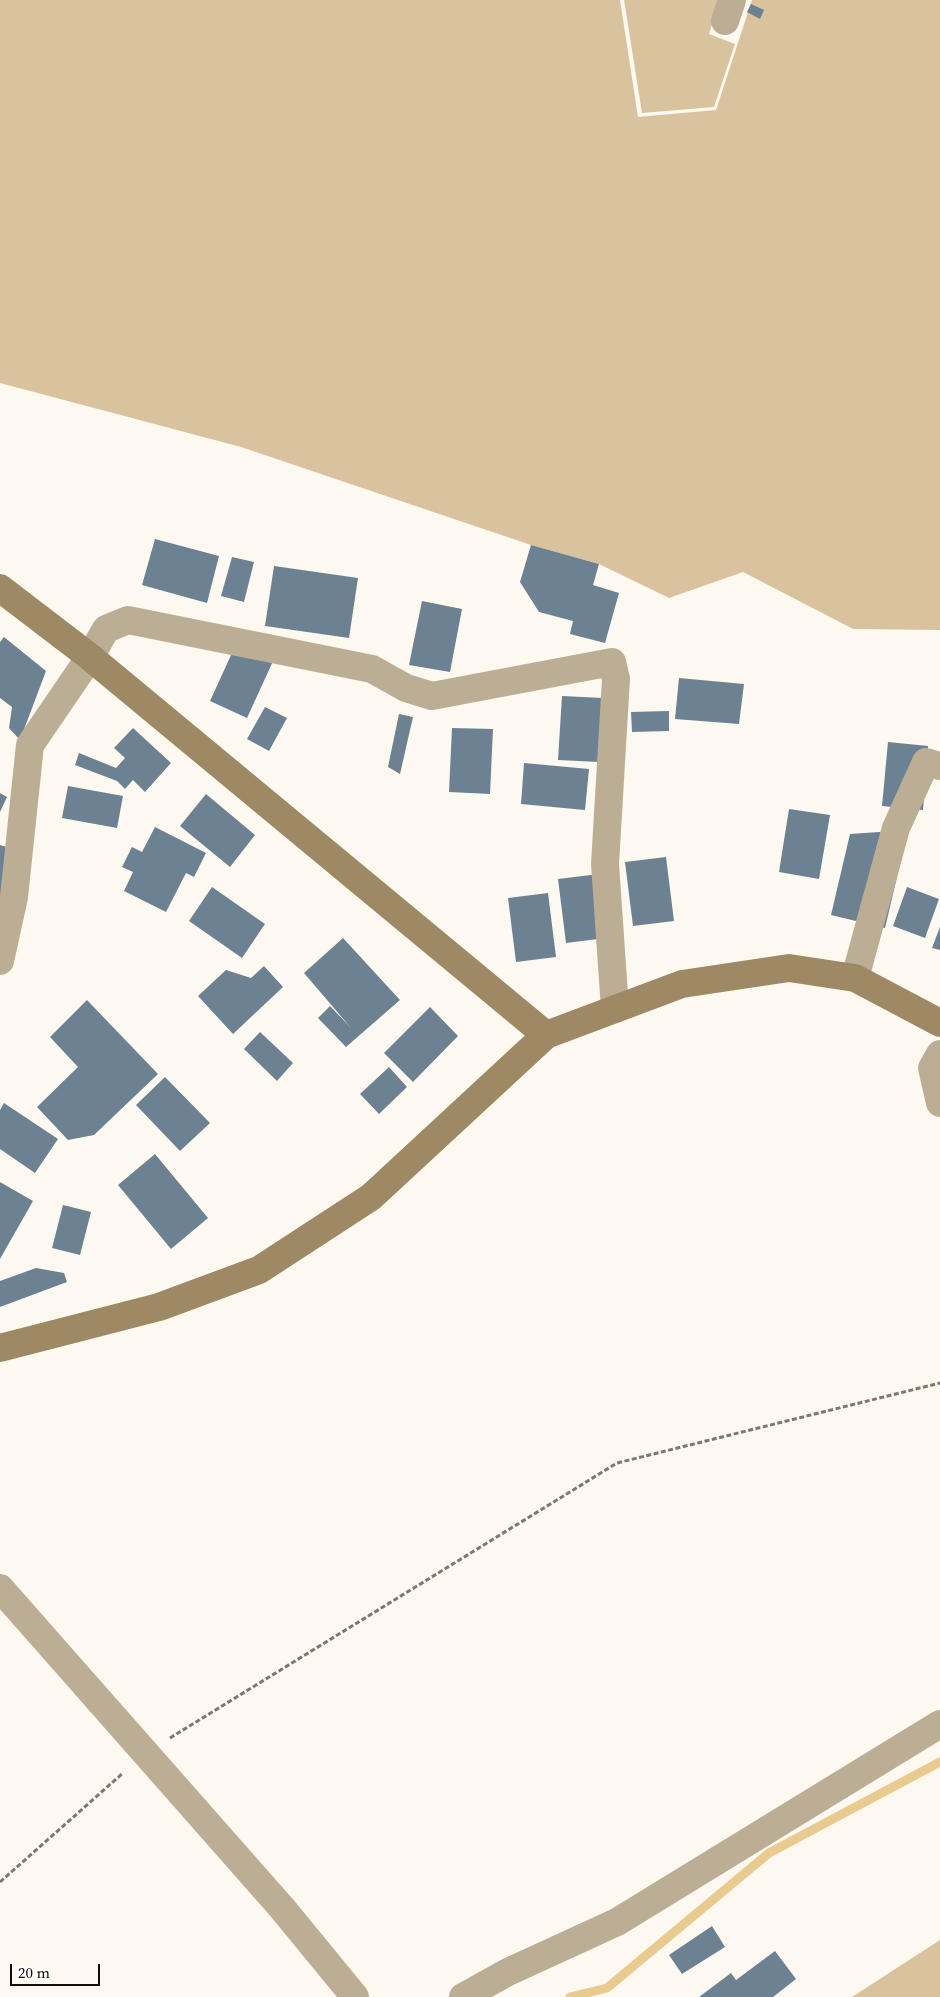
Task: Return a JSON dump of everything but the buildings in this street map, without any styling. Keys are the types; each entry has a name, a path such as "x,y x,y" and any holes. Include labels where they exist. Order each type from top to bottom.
{"street":[{"path":"0,588 90,657 546,1035"},
{"path":"0,961 14,897 30,745 90,657 106,629 128,620 372,669 406,688 432,696 612,662 616,679 606,864 615,1009"},
{"path":"855,978 896,828 926,762 940,766"},
{"path":"0,1348 159,1307 259,1270 371,1197 546,1035 682,984 788,968 855,978 940,1023"},
{"path":"940,1054 932,1068 940,1103"},
{"path":"0,1588 282,1908 355,1997"},
{"path":"463,1997 508,1972 617,1922 940,1724"}],"path":[{"path":"0,1882 145,1753 616,1463 940,1384"}],"shaded area":[{"path":"0,0 620,0 638,117 716,110 752,0 940,0 940,630 853,629 743,572 669,598 599,564 531,545 241,447 0,383"},
{"path":"624,0 720,0 709,34 735,44 714,107 642,113"},
{"path":"940,1940 940,1997 852,1997"}],"waterway":[{"path":"570,1997 607,1988 769,1853 940,1762"}]}
